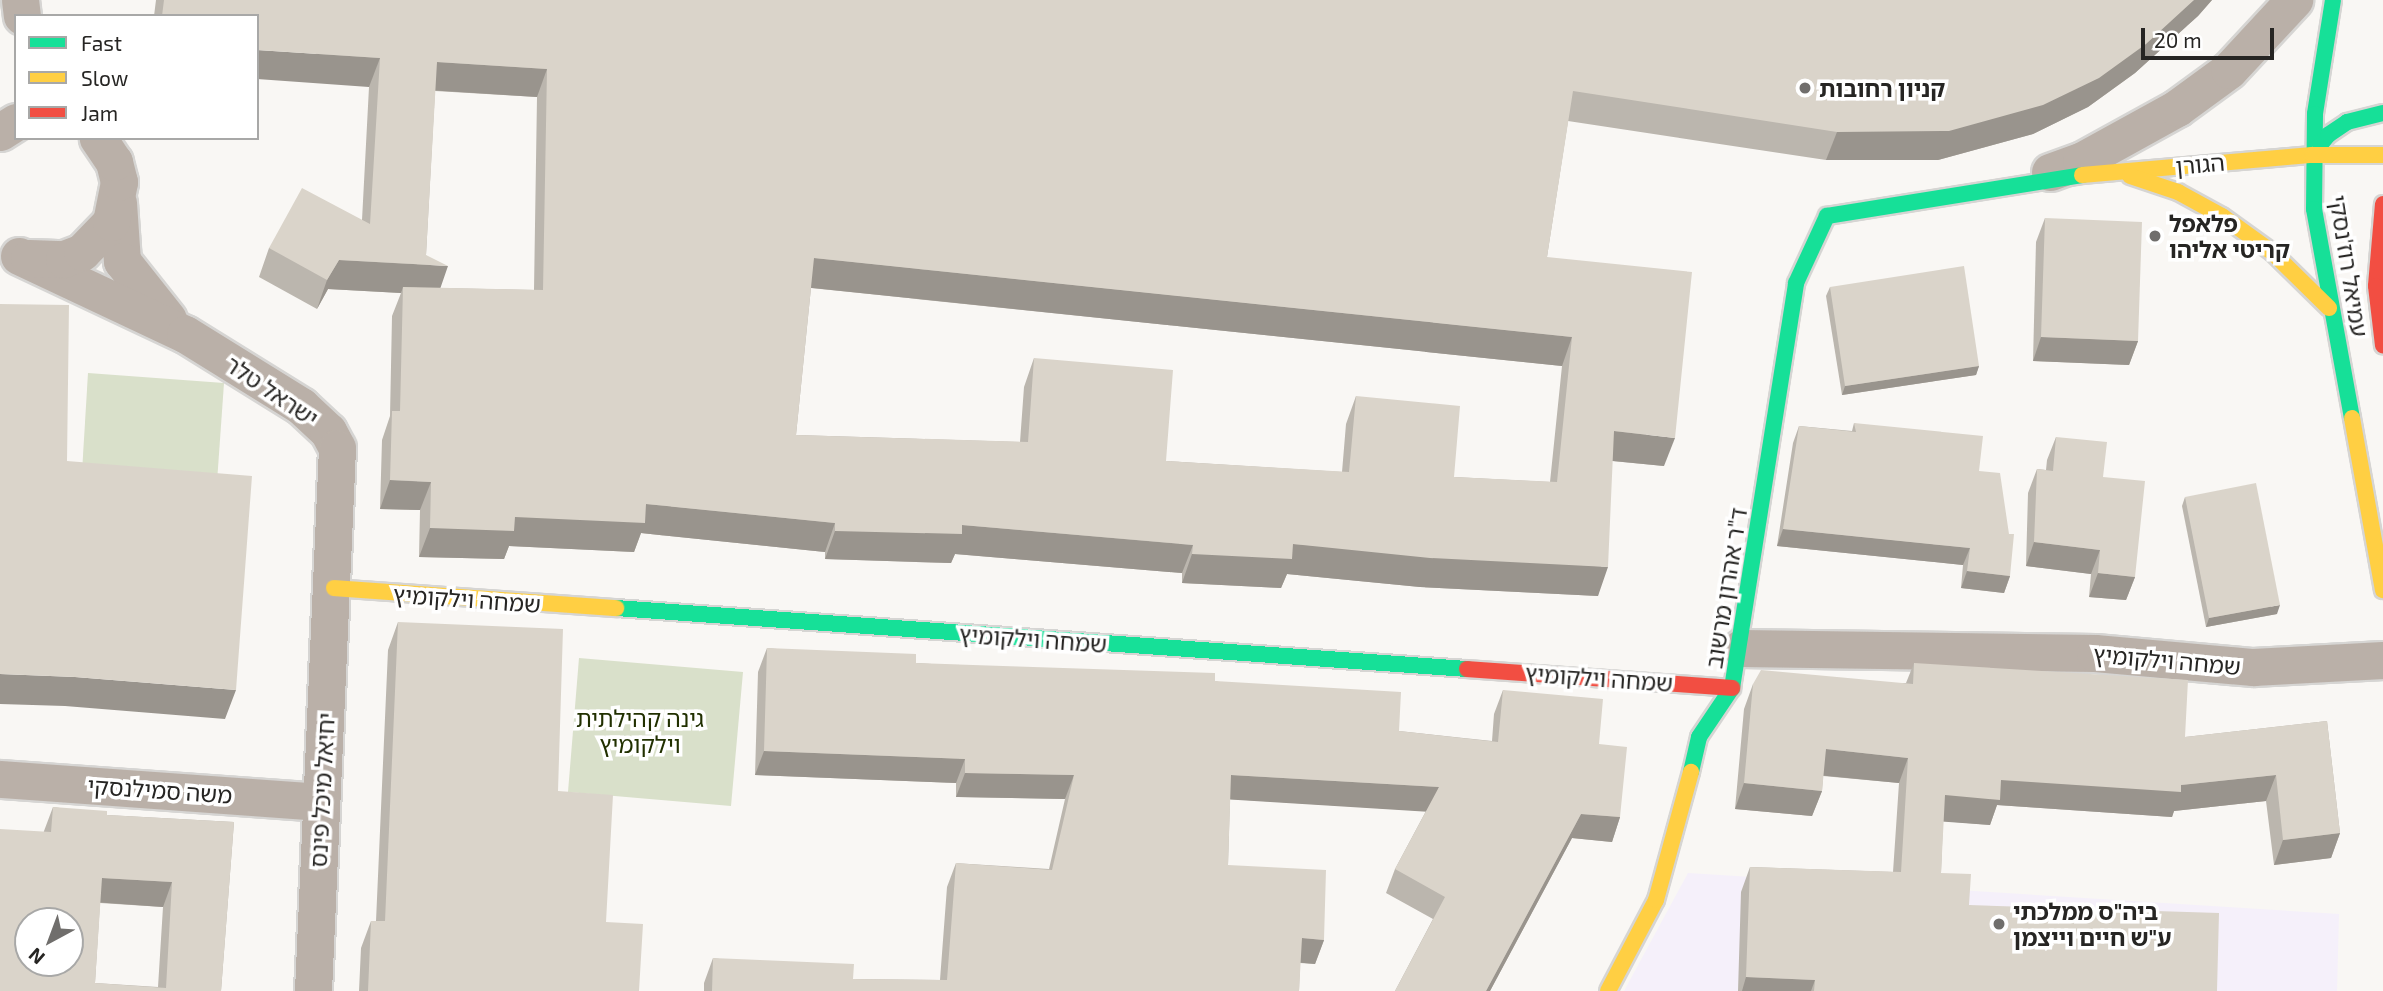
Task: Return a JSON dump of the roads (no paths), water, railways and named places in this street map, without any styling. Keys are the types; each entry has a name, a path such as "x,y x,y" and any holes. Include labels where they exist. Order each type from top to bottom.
{"street":[{"name":"הגורן","path":"2017,183 2081,161 2177,108 2229,70 2294,0"},
{"name":"עמיאל רוז'נסקי","path":"2333,0 2319,73 2312,155 2314,209 2329,307 2383,590"},
{"path":"2312,155 2328,135 2347,122 2383,113"},
{"name":"ישראל טלר","path":"99,140 114,162 122,261 160,311 185,334"},
{"name":"הגורן","path":"1826,215 2017,183 2108,171 2312,155 2383,155"},
{"path":"2108,171 2159,185 2222,216 2281,260 2329,307"},
{"path":"9,250 41,261 82,252 111,222 118,202"},
{"name":"עמיאל רוז'נסקי","path":"2383,204 2376,286 2383,346"},
{"name":"ד\"ר אהרון מרשוב","path":"1608,991 1656,900 1679,827 1699,737 1732,688 1741,648 1796,283 1826,215"},
{"name":"ישראל טלר","path":"9,250 185,334 301,406 328,430 339,463 334,588"},
{"name":"שמחה וילקומיץ","path":"334,588 1732,688"},
{"name":"יחיאל מיכל פינס","path":"313,991 320,802 334,588"},
{"name":"שמחה וילקומיץ","path":"1741,648 2095,653 2253,667 2383,660"},
{"name":"משה סמילנסקי","path":"0,779 320,802"}],"place":[{"name":"קניון רחובות","path":"1805,88"},
{"name":"פלאפל קריטי אליהו","path":"2155,236"},
{"name":"ביה\"ס ממלכתי ע\"ש חיים וייצמן","path":"1999,924"}],"park label":[{"name":"גינה קהילתית וילקומיץ","path":"640,731"}]}
